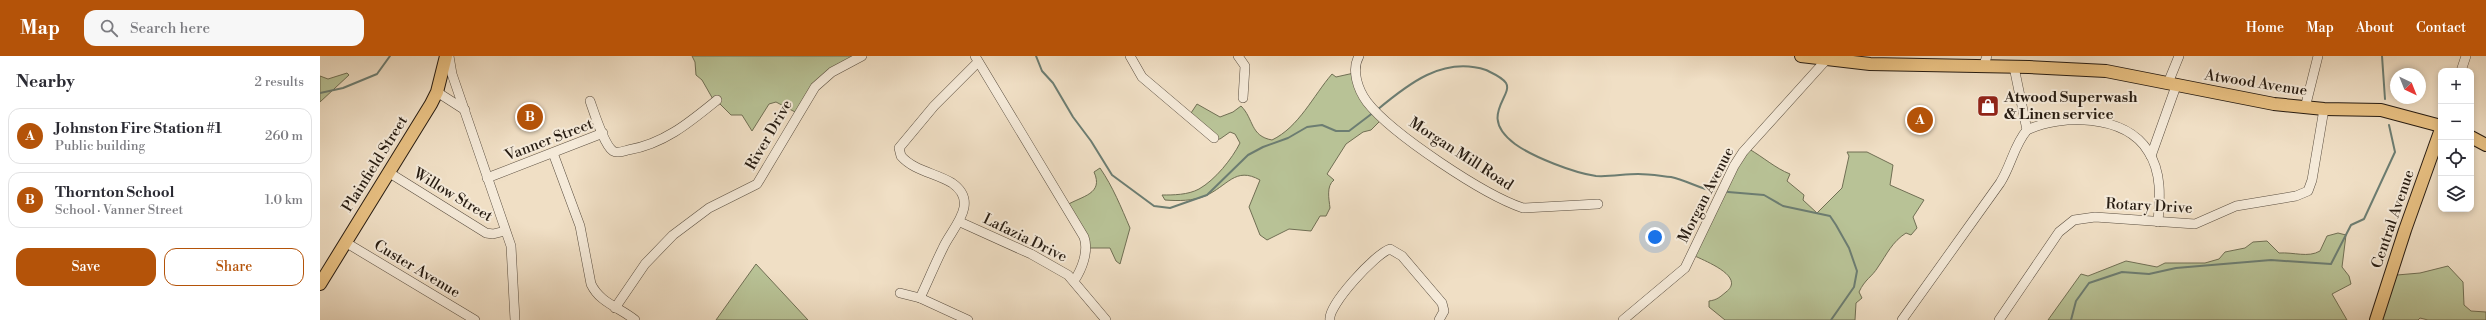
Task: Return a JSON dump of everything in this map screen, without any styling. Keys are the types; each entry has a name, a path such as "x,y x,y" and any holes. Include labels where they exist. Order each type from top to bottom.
{"main road":[{"name":"Plainfield Street","path":"320,284 437,92 448,56"},
{"name":"Atwood Avenue","path":"1802,56 1870,64 1985,62 2014,67 2106,71 2236,98 2305,108 2381,110 2438,127"},
{"name":"Central Avenue","path":"2376,320 2404,230 2438,136"},
{"path":"2474,138 2486,144"}],"street":[{"path":"448,56 452,74 512,253 515,320"},
{"name":"River Drive","path":"615,308 645,264 673,235 709,208 757,184 815,87 832,72 862,56"},
{"path":"1130,56 1142,77 1214,138"},
{"path":"1238,56 1245,66 1244,98"},
{"name":"Morgan Mill Road","path":"1359,56 1356,63 1356,76 1366,101 1390,124 1420,147 1470,180 1512,204 1523,208 1598,204"},
{"path":"2151,156 2179,56"},
{"path":"2305,108 2318,56"},
{"path":"2462,68 2466,56"},
{"path":"920,298 945,243 960,222 963,203 958,189 952,183 909,164 898,151 934,106 977,59 1084,237 1086,244 1085,254 1074,281"},
{"name":"Morgan Avenue","path":"1623,320 1674,279 1685,268 1734,166 1743,152 1827,59"},
{"path":"2014,67 2026,130"},
{"path":"437,92 465,110"},
{"name":"Vanner Street","path":"487,178 603,133 614,152 636,149 670,136 718,100"},
{"path":"590,101 603,133"},
{"name":"Rotary Drive","path":"2000,320 2059,232 2067,224 2090,217 2194,224 2236,206 2296,196 2308,191 2312,180 2324,109"},
{"path":"1902,320 2000,183 2012,162 2017,141 2026,130 2039,124 2062,120 2105,124 2133,136 2145,147 2151,156 2159,177 2158,222"},
{"path":"553,153 580,226 591,284 599,296 635,320"},
{"name":"Willow Street","path":"388,172 486,233 493,234 505,231"},
{"name":"Lafazia Drive","path":"960,222 1052,265 1074,281 1106,320"},
{"name":"Custer Avenue","path":"345,242 475,320"},
{"path":"1330,320 1329,316 1347,289 1381,253 1390,249 1402,256 1442,303 1444,311 1439,320"},
{"path":"900,293 920,298 968,320"}],"green space":[{"path":"692,56 863,56 835,71 797,113 776,102 769,104 752,131 742,115 731,115 718,102 714,101 702,80 696,75 695,62"},
{"path":"347,73 349,75 320,102 320,76 328,79"},
{"path":"1354,73 1359,89 1383,118 1371,130 1363,132 1346,144 1327,174 1334,180 1329,189 1330,208 1326,216 1320,216 1311,231 1289,229 1267,240 1260,235 1249,207 1260,180 1251,176 1238,176 1213,192 1200,198 1165,200 1162,195 1190,192 1205,185 1222,169 1240,143 1235,134 1230,132 1220,139 1215,139 1189,116 1197,104 1220,117 1233,112 1241,106 1256,131 1265,138 1272,140 1282,134 1298,119 1332,74 1336,77"},
{"path":"1749,149 1779,169 1790,174 1787,181 1804,195 1803,200 1817,213 1842,188 1849,156 1847,152 1867,152 1893,165 1890,185 1924,200 1913,217 1917,228 1911,235 1906,233 1897,240 1861,288 1859,292 1862,298 1856,303 1855,320 1725,320 1709,307 1709,301 1720,297 1731,286 1731,280 1721,269 1693,255 1734,166"},
{"path":"1100,168 1113,190 1130,228 1120,264 1116,261 1110,248 1087,248 1067,205 1094,190 1096,179 1094,172"},
{"path":"2338,233 2346,235 2342,267 2349,276 2351,284 2332,294 2347,320 2048,320 2081,274 2088,276 2126,261 2157,267 2165,263 2205,263 2219,259 2225,252 2245,248 2253,242 2267,241 2279,253 2311,254 2320,251 2327,236"},
{"path":"756,264 808,320 716,320"},
{"path":"2448,266 2463,282 2464,305 2471,311 2486,312 2486,320 2428,320 2420,318 2418,320 2376,320 2397,275 2420,273"}],"waterway":[{"path":"320,93 343,88 377,74 390,56"},
{"path":"1036,56 1042,71 1053,83 1073,117 1091,141 1112,175 1154,206 1170,208 1207,195 1248,155 1263,147 1288,138 1307,127 1322,125 1336,131 1349,131 1374,112"},
{"path":"2382,56 2385,99"},
{"path":"1377,110 1401,91 1427,75 1455,67 1470,67 1486,70 1499,77 1506,83 1507,88 1499,108 1498,116 1499,124 1504,134 1515,144 1532,154 1565,168 1596,176 1642,174 1671,177 1714,191"},
{"path":"2071,320 2076,301 2089,283 2122,272 2149,274 2176,268 2271,260 2331,264 2351,225 2364,219 2395,152 2389,125"},
{"path":"1728,192 1764,195 1783,206 1830,216 1849,248 1857,271 1854,287 1831,320"}],"place":[{"name":"Atwood Superwash & Linen service","path":"1988,106"},
{"name":"Thornton School","path":"530,117"},
{"name":"Johnston Fire Station #1","path":"1920,120"}]}
